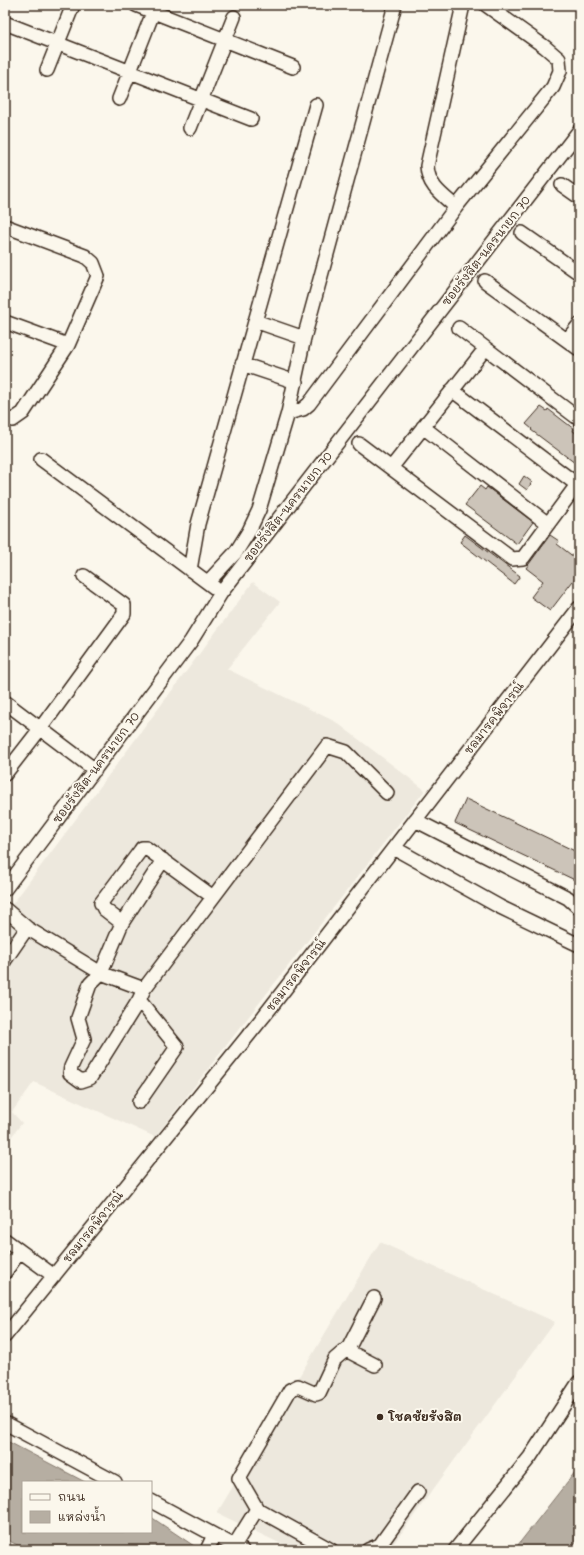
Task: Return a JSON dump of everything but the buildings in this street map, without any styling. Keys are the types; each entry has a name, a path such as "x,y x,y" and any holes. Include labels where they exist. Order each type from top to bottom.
{"street":[{"path":"48,70 73,5"},
{"path":"136,5 155,8 225,40 293,67"},
{"path":"208,582 236,552 259,510 288,413 296,382 304,338 395,5"},
{"path":"456,207 434,187 427,174 427,166 463,5"},
{"path":"288,413 303,409 309,404 456,207 553,87 560,71 559,59 486,5"},
{"path":"119,99 155,8"},
{"path":"190,128 234,17"},
{"path":"5,23 251,119"},
{"path":"190,570 198,524 316,105"},
{"name":"ซอยรังสิต-นครนายก 70","path":"5,889 191,641 221,593 579,131"},
{"path":"562,185 579,197"},
{"path":"5,226 76,251 93,263 98,276 68,345 23,413 13,420 5,418"},
{"path":"522,232 579,273"},
{"path":"485,281 579,349"},
{"path":"255,321 304,338"},
{"path":"5,322 68,345"},
{"path":"567,340 579,324"},
{"path":"459,328 579,419"},
{"path":"391,468 485,349"},
{"path":"242,364 296,382"},
{"path":"359,444 512,559 523,558 578,484 452,390"},
{"path":"423,428 548,524"},
{"path":"41,459 221,593"},
{"path":"5,774 40,729 124,614 124,605 84,576"},
{"name":"ชลมารคพิจารณ์","path":"5,1336 264,1016 579,608"},
{"path":"5,702 95,770"},
{"path":"163,860 122,923 101,973 90,984 78,1018 84,1039 70,1067 70,1073 81,1081 90,1078 141,994 327,746 346,752 387,793"},
{"path":"415,820 568,898 579,908"},
{"path":"122,923 104,908 101,903 142,848 146,848 214,897"},
{"path":"394,848 500,907 578,942"},
{"path":"5,909 27,928 101,973 141,994 177,1047 139,1102"},
{"path":"5,960 27,928"},
{"path":"5,1240 54,1276"},
{"path":"5,1272 20,1251"},
{"path":"325,1549 257,1509 239,1478 290,1390 298,1386 318,1394 335,1359 346,1350 374,1298"},
{"path":"346,1350 375,1365"},
{"path":"455,1550 530,1457 579,1382"},
{"path":"5,1423 113,1481"},
{"path":"368,1550 380,1545 418,1492"},
{"path":"152,1502 238,1548 257,1509"},
{"path":"207,1550 214,1536"}],"shaded area":[{"path":"253,582 280,602 227,669 336,722 425,790 155,1137 34,1082 12,1112 22,1123 5,1145 5,914"},
{"name":"โชคชัยรังสิต","path":"380,1242 555,1322 389,1550 294,1550 217,1513"}],"water":[{"path":"5,1440 83,1481 22,1481 22,1533 152,1533 152,1518 200,1550 28,1550 5,1539"},
{"path":"579,1467 579,1538 569,1550 514,1550"}],"place":[{"name":"โชคชัยรังสิต","path":"380,1417"}]}
